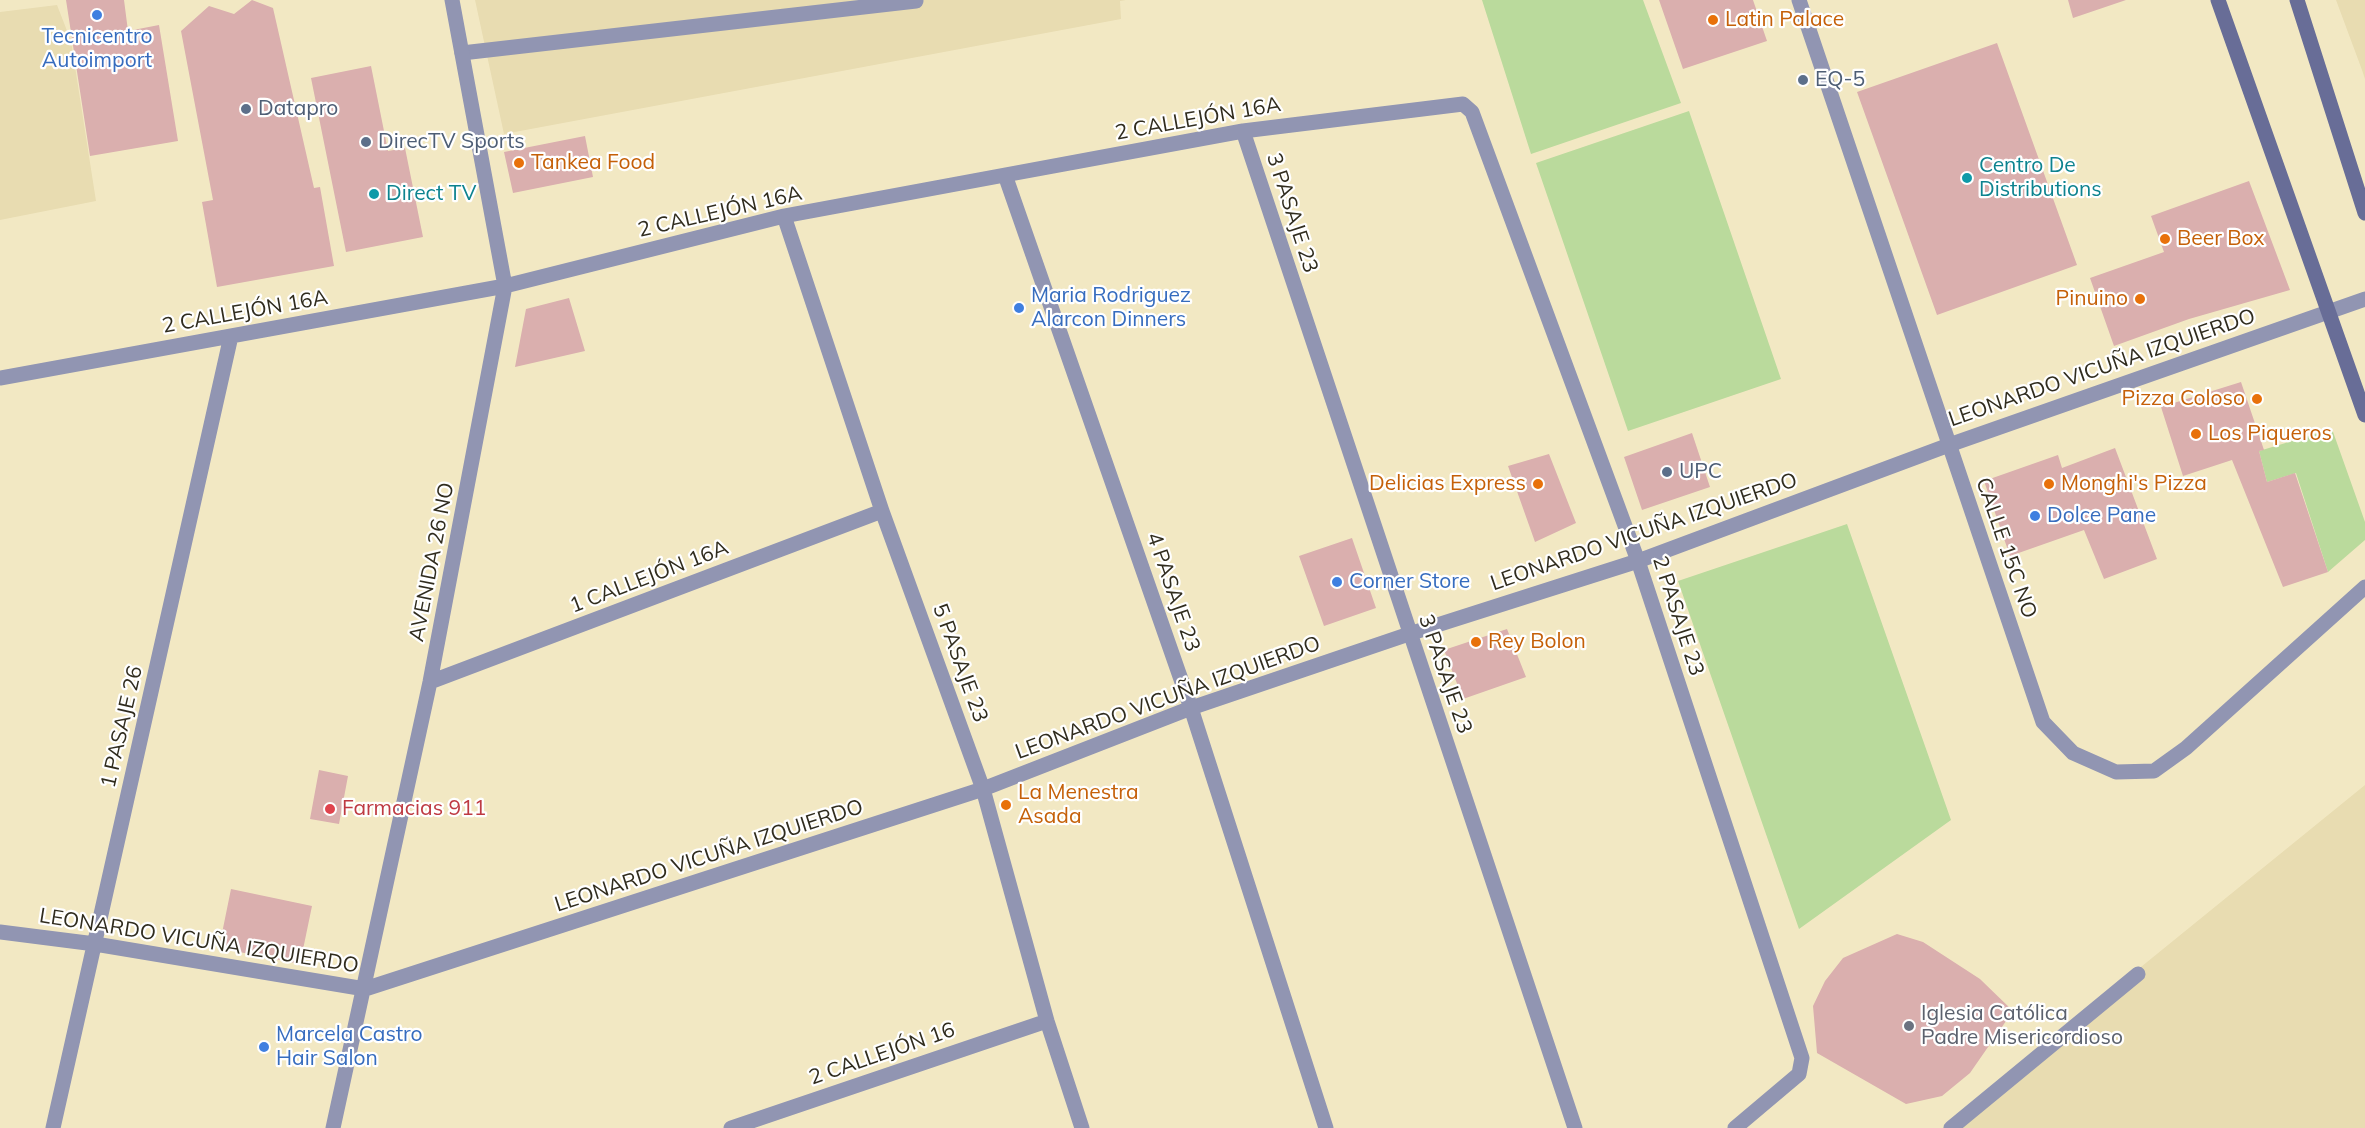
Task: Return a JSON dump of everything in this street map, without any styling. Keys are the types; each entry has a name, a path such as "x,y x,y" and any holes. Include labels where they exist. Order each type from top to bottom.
{"street":[{"name":"AVENIDA 26 NO","path":"333,1128 430,682 505,286 452,0"},
{"name":"CALLE 15C NO","path":"1799,0 2043,722 2073,753 2116,772 2154,771 2186,748 2365,587"},
{"path":"2218,0 2365,415"},
{"path":"2297,0 2365,213"},
{"path":"462,53 916,1"},
{"name":"2 CALLEJÓN 16A","path":"0,378 505,286 784,216 1243,131 1452,104"},
{"name":"2 PASAJE 23","path":"1452,104 1463,104 1472,112 1638,561 1802,1058 1799,1074 1735,1128"},
{"name":"3 PASAJE 23","path":"1243,131 1575,1128"},
{"name":"4 PASAJE 23","path":"1005,175 1191,708 1326,1128"},
{"name":"5 PASAJE 23","path":"784,216 882,511 983,789 1047,1021 1082,1128"},
{"name":"LEONARDO VICUÑA IZQUIERDO","path":"0,932 95,944 365,989 983,789 1191,708 1409,634 1638,561 1949,445 2365,299"},
{"name":"1 PASAJE 26","path":"53,1128 231,336"},
{"name":"1 CALLEJÓN 16A","path":"430,682 882,511"},
{"path":"1951,1128 2138,974"},
{"name":"2 CALLEJÓN 16","path":"731,1128 1047,1021"}],"shaded area":[{"path":"475,0 1126,0 1120,1 1121,19 504,134"},
{"path":"2336,0 2365,0 2365,79 2362,70"},
{"path":"57,5 71,41 96,201 0,220 0,12"},
{"path":"2365,785 2365,1128 1943,1128 2019,1066"}],"green space":[{"path":"1482,0 1643,0 1681,103 1531,154"},
{"path":"1689,111 1781,379 1628,431 1536,163"},
{"path":"2332,429 2365,522 2365,540 2328,572 2296,473 2267,482 2259,451"},
{"path":"1847,524 1951,820 1799,929 1678,581"}],"building":[{"path":"66,0 124,0 128,31 159,25 178,141 90,156"},
{"name":"Datapro","path":"252,0 273,8 314,188 320,187 334,266 217,287 202,202 213,200 181,31 209,6 234,14"},
{"name":"Latin Palace","path":"1659,0 1753,0 1767,41 1683,69"},
{"path":"2068,0 2126,0 2073,18"},
{"name":"Centro De Distributions","path":"1997,43 2077,265 1937,315 1857,92"},
{"name":"Direct TV","path":"371,66 388,151 405,148 423,237 346,252 311,78"},
{"path":"585,136 593,177 513,193 504,152"},
{"path":"2249,181 2290,290 2189,319 2114,346 2090,278 2164,252 2151,216"},
{"path":"569,298 585,351 515,367 526,309"},
{"path":"2241,382 2264,450 2259,451 2267,482 2295,473 2328,572 2283,587 2232,460 2183,476 2161,407"},
{"name":"UPC","path":"1692,433 1710,487 1642,510 1624,457"},
{"path":"2115,448 2157,559 2104,579 2084,530 2010,556 1984,481 2058,455 2062,468"},
{"name":"Delicias Express","path":"1549,454 1576,523 1535,542 1508,466"},
{"name":"Corner Store","path":"1352,538 1376,608 1324,626 1299,556"},
{"path":"1507,629 1526,677 1463,699 1444,650"},
{"path":"319,770 348,776 339,824 310,819"},
{"path":"231,889 312,906 300,964 219,948"},
{"name":"Iglesia Católica Padre Misericordioso","path":"1897,934 1923,942 1980,979 2013,1011 1970,1073 1942,1096 1906,1104 1817,1053 1813,1006 1825,981 1843,958"}],"place":[{"name":"Tecnicentro Autoimport","path":"97,15"},
{"name":"Latin Palace","path":"1713,20"},
{"name":"EQ-5","path":"1803,80"},
{"name":"Datapro","path":"246,109"},
{"name":"DirecTV Sports","path":"366,142"},
{"name":"Tankea Food","path":"519,163"},
{"name":"Centro De Distributions","path":"1967,178"},
{"name":"Direct TV","path":"374,194"},
{"name":"Beer Box","path":"2165,239"},
{"name":"Pinuino","path":"2140,299"},
{"name":"Maria Rodriguez Alarcon Dinners","path":"1019,308"},
{"name":"Pizza Coloso","path":"2257,399"},
{"name":"Los Piqueros","path":"2196,434"},
{"name":"UPC","path":"1667,472"},
{"name":"Delicias Express","path":"1538,484"},
{"name":"Monghi's Pizza","path":"2049,484"},
{"name":"Dolce Pane","path":"2035,516"},
{"name":"Corner Store","path":"1337,582"},
{"name":"Rey Bolon","path":"1476,642"},
{"name":"La Menestra Asada","path":"1006,805"},
{"name":"Farmacias 911","path":"330,809"},
{"name":"Iglesia Católica Padre Misericordioso","path":"1909,1026"},
{"name":"Marcela Castro Hair Salon","path":"264,1047"}]}
